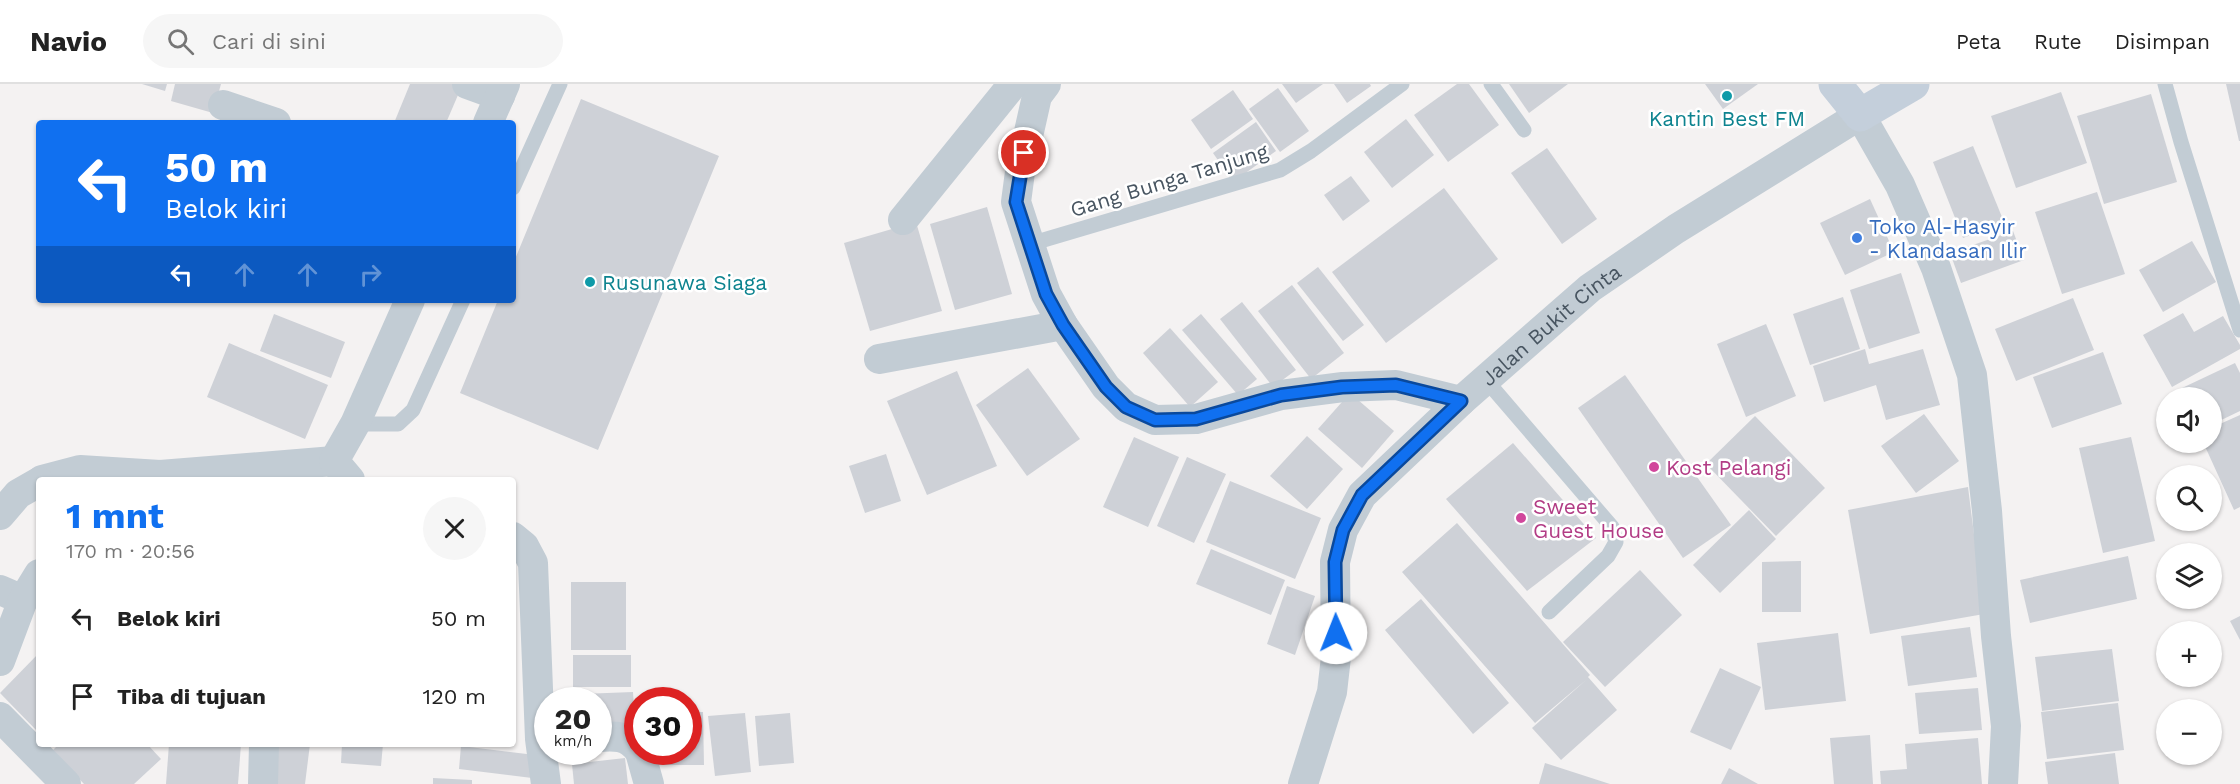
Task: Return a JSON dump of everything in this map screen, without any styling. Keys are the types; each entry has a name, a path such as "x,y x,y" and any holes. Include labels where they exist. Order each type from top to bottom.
{"street":[{"path":"467,84 503,90 489,120"},
{"path":"903,220 1013,84"},
{"path":"1046,84 1037,96 1020,172 1016,202 1046,294 1063,325 1106,387 1126,407 1155,420 1196,419 1281,395 1342,387 1396,385 1461,401"},
{"path":"1835,84 1860,115 1900,184 1936,268 1972,375 1987,511 1996,636 2006,726 2003,784"},
{"path":"1860,115 1913,84"},
{"path":"223,105 267,120"},
{"name":"Jalan Bukit Cinta","path":"1304,784 1332,692 1336,657 1335,562 1343,530 1362,495 1485,379 1590,288 1676,229 1860,115"},
{"path":"55,477 80,470 155,477 342,471 355,424 409,303"},
{"path":"879,359 1063,325"},
{"path":"0,515 18,494 36,484"},
{"path":"516,539 524,546 533,563 541,687"},
{"path":"0,661 11,595 36,576"},
{"path":"0,717 66,784"},
{"path":"262,784 264,747"},
{"path":"545,765 546,784"},
{"path":"643,765 649,784"}],"lane":[{"path":"516,181 560,84"},
{"name":"Gang Bunga Tanjung","path":"1030,244 1280,170 1311,151 1402,84"},
{"path":"1491,84 1524,130"},
{"path":"2165,84 2240,330"},
{"path":"355,424 398,424 413,410 462,303"},
{"path":"1485,379 1612,527 1616,542 1608,556 1549,612"}],"building":[{"path":"142,84 167,84 165,91"},
{"path":"175,84 221,84 213,113 171,101"},
{"path":"410,84 452,84 461,88 447,120 395,120"},
{"path":"1282,84 1323,84 1296,103"},
{"path":"1334,84 1370,84 1371,86 1347,103"},
{"path":"1457,84 1469,84 1499,125 1448,162 1414,115"},
{"path":"1509,84 1568,84 1529,113"},
{"name":"Kantin Best FM","path":"1705,84 1758,84 1723,109"},
{"path":"2226,84 2240,84 2240,141 2239,141"},
{"path":"1278,88 1309,131 1280,152 1249,109"},
{"path":"1233,90 1253,119 1211,149 1191,120"},
{"path":"2061,92 2087,163 2016,188 1991,116"},
{"path":"2151,94 2177,182 2104,204 2077,116"},
{"name":"Rusunawa Siaga","path":"581,99 719,156 598,450 460,393 497,303 516,303 516,257"},
{"path":"1406,119 1434,155 1392,188 1364,152"},
{"path":"1256,122 1276,151 1233,182 1213,153"},
{"path":"1973,146 2004,222 1963,238 1933,162"},
{"path":"1547,148 1597,219 1562,244 1511,173"},
{"path":"1351,176 1370,201 1343,221 1324,195"},
{"path":"1444,188 1498,259 1386,343 1332,272"},
{"path":"2097,192 2125,274 2062,294 2035,212"},
{"name":"Toko Al-Hasyir - Klandasan Ilir","path":"1870,199 1894,252 1845,275 1820,223"},
{"path":"987,207 1012,294 955,310 930,224"},
{"path":"916,222 942,311 870,331 844,243"},
{"path":"2013,231 2024,260 1961,283 1950,253"},
{"path":"2192,241 2216,282 2163,312 2139,270"},
{"path":"1318,267 1364,325 1343,341 1297,283"},
{"path":"1901,273 1920,333 1869,349 1850,290"},
{"path":"1292,285 1344,353 1311,379 1258,311"},
{"path":"1843,297 1860,349 1810,365 1793,314"},
{"path":"2073,298 2094,350 2016,381 1995,329"},
{"path":"1242,302 1296,370 1273,387 1220,319"},
{"path":"2183,313 2194,332 2223,316 2240,345 2240,349 2172,387 2143,335"},
{"path":"274,314 345,342 331,378 260,351"},
{"path":"1201,314 1257,379 1238,395 1182,330"},
{"path":"1766,324 1796,396 1746,417 1717,344"},
{"path":"1170,328 1218,382 1190,407 1143,353"},
{"path":"229,343 328,385 305,439 207,397"},
{"path":"1865,349 1869,364 1923,349 1940,405 1886,420 1876,385 1824,402 1813,366"},
{"path":"2103,352 2122,404 2052,428 2033,377"},
{"path":"2235,363 2240,373 2240,411 2222,420 2222,387 2184,387"},
{"path":"1028,368 1080,439 1027,476 976,405"},
{"path":"957,371 997,466 927,495 887,401"},
{"name":"Kost Pelangi","path":"1625,375 1731,525 1683,558 1578,408"},
{"path":"1350,393 1394,431 1362,468 1318,429"},
{"path":"1924,414 1959,461 1916,493 1881,446"},
{"path":"2240,415 2240,507 2234,510 2222,484 2222,465 2213,465 2208,453 2222,453 2222,423"},
{"path":"1755,416 1825,488 1776,536 1706,464"},
{"path":"1307,436 1343,469 1307,509 1270,476"},
{"path":"1134,437 1179,457 1148,527 1103,507"},
{"path":"2131,437 2155,541 2103,553 2079,448"},
{"name":"Sweet Guest House","path":"1513,443 1596,538 1527,591 1446,499"},
{"path":"886,454 901,501 865,513 849,466"},
{"path":"1187,457 1226,474 1194,543 1157,526"},
{"path":"1230,481 1321,518 1295,579 1206,542"},
{"path":"1968,487 1984,614 1870,634 1848,510"},
{"path":"1749,510 1776,539 1720,593 1693,565"},
{"path":"1457,523 1590,675 1588,677 1617,710 1561,760 1532,728 1586,680 1535,723 1402,572"},
{"path":"1211,549 1285,580 1271,615 1196,584"},
{"path":"2128,556 2137,599 2030,623 2020,580"},
{"path":"1801,561 1801,612 1762,612 1762,562"},
{"path":"1640,570 1682,615 1605,687 1563,642"},
{"path":"571,582 626,582 626,650 571,650"},
{"path":"1287,586 1315,596 1295,655 1267,644"},
{"path":"1421,599 1509,703 1473,734 1385,630"},
{"path":"2240,616 2240,640 2230,621"},
{"path":"1970,627 1977,677 1908,686 1901,636"},
{"path":"1838,633 1846,701 1765,710 1757,643"},
{"path":"2112,649 2119,701 2042,711 2035,657"},
{"path":"573,655 631,655 631,687 573,687"},
{"path":"36,656 36,730 0,693"},
{"path":"1720,668 1761,687 1731,750 1690,732"},
{"path":"1978,688 1982,730 1919,734 1915,693"},
{"path":"624,692 624,725 612,725 612,693"},
{"path":"2118,703 2124,750 2047,759 2041,712"},
{"path":"702,712 703,712 704,765 702,765"},
{"path":"745,713 751,772 715,776 708,716"},
{"path":"790,713 794,763 759,766 755,716"},
{"path":"1870,735 1873,784 1834,784 1830,738"},
{"path":"1978,738 1982,784 1881,784 1880,771 1907,769 1905,744"},
{"path":"56,747 150,747 161,759 134,784 84,784 53,750"},
{"path":"169,747 241,747 238,784 166,784"},
{"path":"274,747 310,747 305,784 269,784"},
{"path":"342,747 383,747 381,766 341,763"},
{"path":"461,747 534,755 532,778 459,769"},
{"path":"2115,753 2119,784 2048,784 2045,762"},
{"path":"624,758 628,784 574,784 572,765 612,765 612,759"},
{"path":"1545,763 1610,784 1539,784"},
{"path":"1729,768 1758,784 1721,784"},
{"path":"433,778 472,780 472,784 433,784"}],"place":[{"name":"Kantin Best FM","path":"1727,96"},
{"name":"Toko Al-Hasyir - Klandasan Ilir","path":"1857,238"},
{"name":"Rusunawa Siaga","path":"590,282"},
{"name":"Kost Pelangi","path":"1654,467"},
{"name":"Sweet Guest House","path":"1521,518"}],"route":[{"path":"1024,153 1016,202 1046,294 1063,325 1106,387 1126,407 1155,420 1196,419 1281,395 1342,387 1396,385 1461,401 1362,495 1343,530 1335,562 1336,633"}]}
